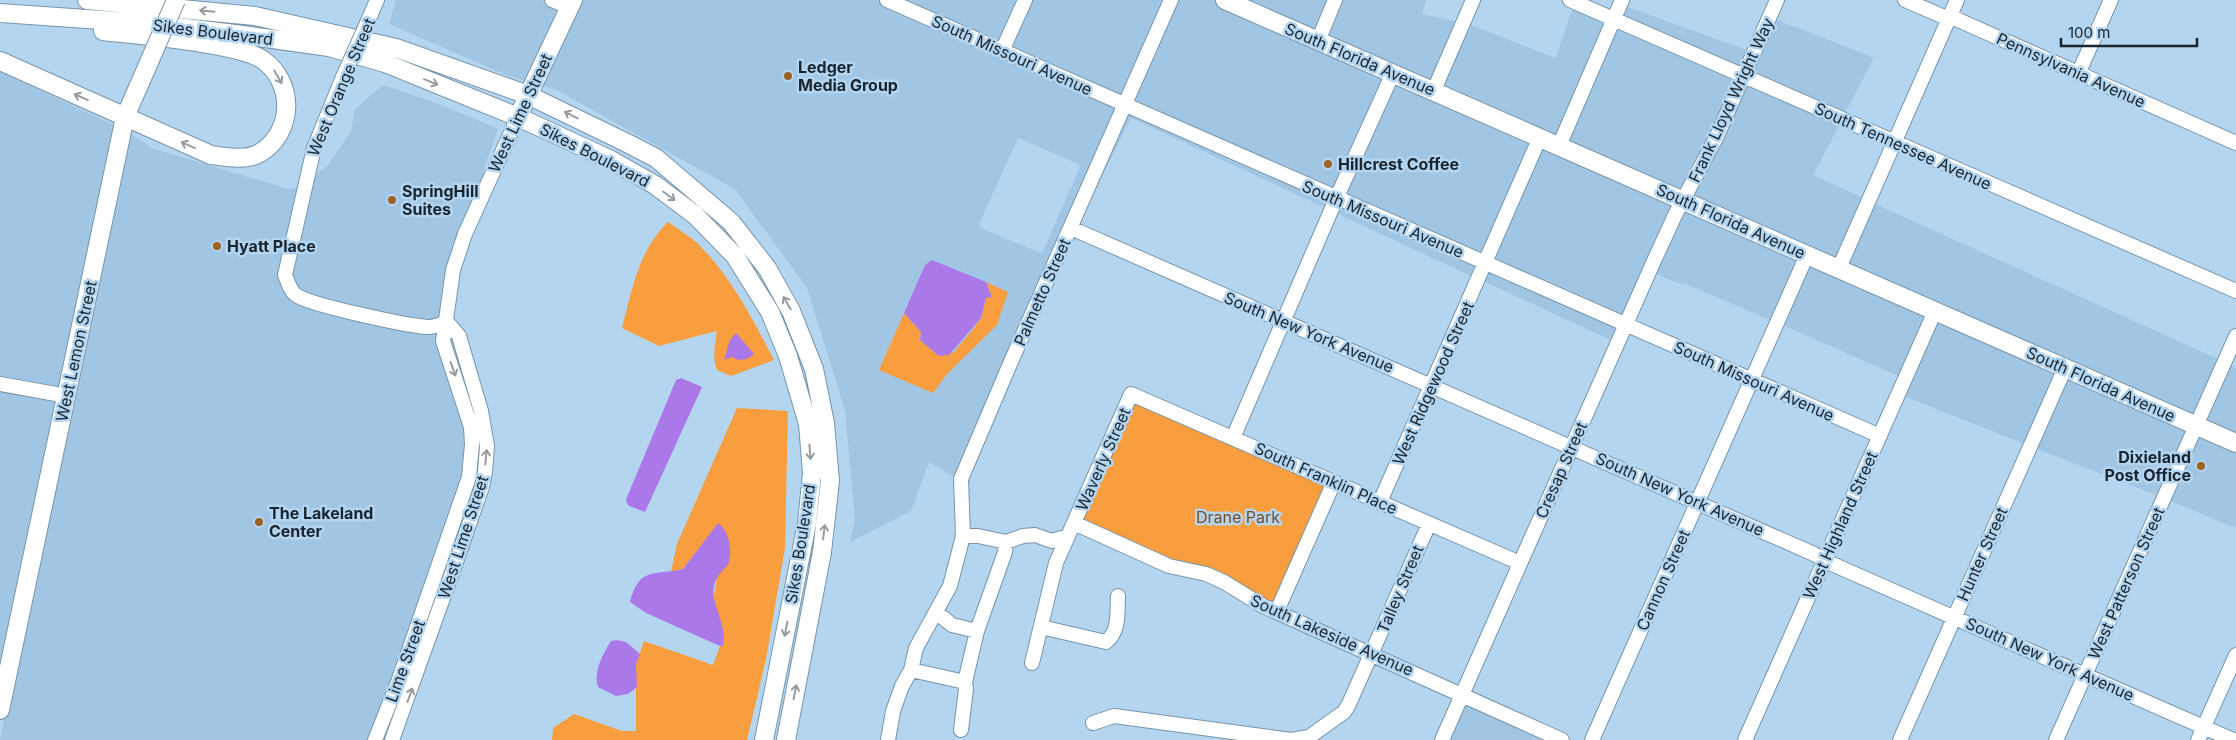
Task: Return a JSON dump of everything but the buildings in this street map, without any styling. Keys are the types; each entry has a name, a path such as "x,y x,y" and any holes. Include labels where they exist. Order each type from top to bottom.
{"main road":[{"name":"Sikes Boulevard","path":"87,0 255,16 330,31 396,48 528,95 656,158 697,191 731,222 772,277 792,310 811,362 825,423 830,481 822,552 786,740"},
{"path":"111,2 157,0"},
{"name":"West Lemon Street","path":"0,710 4,668 67,396 125,117 176,0"},
{"name":"South Florida Avenue","path":"1225,0 2236,443"},
{"name":"West Lime Street","path":"518,117 571,4"},
{"name":"Sikes Boulevard","path":"0,13 144,23 329,48 386,63 518,117 611,160 655,185 695,215 735,256 748,273 770,312 793,370 808,424 812,472 807,524 764,740"},
{"path":"0,61 211,155 235,159 258,154 276,138 286,114 286,95 279,74 262,59 239,50 76,27 18,15"},
{"path":"748,273 756,276 794,345 811,362"},
{"path":"793,370 808,388 827,446"}],"street":[{"name":"West Orange Street","path":"377,0 314,148 285,275 293,293 297,296 348,311 428,327 447,322"},
{"path":"552,0 571,4"},
{"name":"South Missouri Avenue","path":"887,0 1336,199 1880,436"},
{"path":"1002,51 1025,0"},
{"name":"Palmetto Street","path":"964,536 961,480 1171,0"},
{"path":"1318,41 1335,0"},
{"path":"1434,90 1473,0"},
{"name":"South Tennessee Avenue","path":"1570,0 2236,292"},
{"path":"1559,146 1622,0"},
{"name":"Frank Lloyd Wright Way","path":"1684,201 1716,138 1777,0"},
{"name":"Pennsylvania Avenue","path":"1905,0 1948,19 1956,20 2236,143"},
{"path":"1839,268 1957,0"},
{"path":"2078,74 2111,0"},
{"path":"1233,438 1336,199 1394,73"},
{"name":"West Lime Street","path":"392,740 482,487 487,446 481,411 459,336 447,322 453,270 465,234 518,117"},
{"name":"West Ridgewood Street","path":"1380,502 1540,137"},
{"name":"Cresap Street","path":"1442,740 1625,324 1676,212 1684,201"},
{"name":"South New York Avenue","path":"1071,228 1571,446 2085,675 2201,734 2233,740"},
{"name":"Cannon Street","path":"1592,740 1807,254"},
{"name":"West Highland Street","path":"1746,740 1935,311"},
{"name":"Lime Street","path":"375,740 418,625 471,468 471,427 443,340 447,322"},
{"name":"West Patterson Street","path":"2056,740 2236,336"},
{"name":"Hunter Street","path":"1900,740 2065,368"},
{"path":"0,384 67,396"},
{"name":"South Franklin Place","path":"1131,394 1520,564"},
{"name":"Waverly Street","path":"1032,663 1054,571 1131,394"},
{"path":"1277,610 1334,482"},
{"name":"Talley Street","path":"1093,723 1114,716 1291,740 1309,737 1344,712 1372,654 1429,524"},
{"path":"888,740 893,711 902,686 911,670 916,648 950,586 964,536 978,536 1006,542 1023,536 1035,535 1052,541 1071,530"},
{"name":"South Lakeside Avenue","path":"1071,530 1169,566 1206,574 1224,582 1263,606 1277,610 1562,740"},
{"path":"961,730 966,689 965,682 977,631 1005,552 1006,542"},
{"path":"1041,627 1106,642 1113,636 1117,626 1118,596"},
{"path":"936,612 952,625 977,631"},
{"path":"2201,734 2236,655"},
{"path":"911,670 965,682"}],"shaded area":[{"path":"396,0 541,0 563,9 528,82 506,75 389,24"},
{"path":"578,0 876,0 1119,108 956,478 929,462 911,511 850,542 855,520 845,410 807,288 735,189 556,90 539,85","holes":["1018,138 1077,163 1080,167 1043,251 1040,253 981,228 979,224","925,265 947,374 932,392 879,370"]},
{"path":"899,0 1019,0 999,44"},
{"path":"1030,0 1165,0 1122,99 1009,49"},
{"path":"1177,0 1213,0 1387,75 1333,193 1132,104"},
{"path":"1237,0 1329,0 1315,34"},
{"path":"1341,0 1426,0 1422,14 1458,22 1431,84 1325,39"},
{"path":"1625,6 1749,51 1741,70 1621,17"},
{"path":"1573,7 1607,22 1556,139 1440,88 1468,24 1556,58"},
{"path":"1775,19 1874,58 1844,115 1750,74"},
{"path":"1616,26 1737,78 1712,136 1681,194 1565,143"},
{"path":"0,72 118,127 63,391 0,379"},
{"path":"1396,79 1533,139 1482,257 1343,197"},
{"path":"1746,82 1840,124 1813,175 1863,198 1835,262 1691,199"},
{"path":"383,85 439,104 498,129 483,172 486,173 442,319 428,322 336,304 297,290 291,275 312,177 327,166 351,132 355,109"},
{"path":"1128,112 1329,201 1326,208 1131,118 1077,226"},
{"path":"127,132 154,149 289,189 299,187 288,295 441,329 466,428 466,467 393,680 370,740 0,740 46,519 121,186"},
{"path":"1543,144 1676,202 1622,317 1492,261"},
{"path":"1873,203 2220,360 2192,419 1845,266"},
{"path":"1339,205 1478,266 1473,277 1336,213"},
{"path":"1686,207 1800,257 1772,321 1688,285 1677,283 1654,273"},
{"path":"932,260 986,282 992,297 986,298 981,318 949,355 939,356 920,340 921,332 904,313 925,265"},
{"path":"1810,261 1928,313 1899,376 1782,325"},
{"path":"1488,270 1619,326 1613,341 1483,281"},
{"path":"1938,317 2058,370 2025,444 1903,396"},
{"path":"736,333 754,354 743,360 732,357 724,360 730,340"},
{"path":"450,334 454,338 476,411 481,440 477,485 386,740 381,740 474,479 448,341"},
{"path":"2229,365 2236,368 2236,438 2202,423"},
{"path":"2068,374 2188,428 2158,496 2035,448"},
{"path":"681,378 702,387 645,512 629,506 626,501 627,497 676,380"},
{"path":"0,389 61,401 5,663 0,662"},
{"path":"2198,432 2236,448 2236,528 2168,500"},
{"path":"718,523 728,537 730,548 728,565 719,575 714,585 713,595 724,634 723,646 646,613 630,602 638,583 643,578 656,573 683,569"},
{"path":"611,641 626,642 640,654 636,664 637,687 628,694 616,696 598,687 597,675 602,657 608,646"},
{"path":"1466,704 1550,740 1450,740"}],"green space":[{"path":"668,222 697,243 731,283 774,360 731,376 717,370 715,365 714,355 717,331 659,346 622,328 633,285 643,258 658,233"},
{"path":"986,282 1008,292 997,325 947,374 933,393 879,370 904,313 921,332 920,340 939,356 954,352 981,318 986,298 992,297"},
{"name":"Drane Park","path":"1132,402 1327,484 1273,603 1081,520"},
{"path":"737,408 788,411 785,548 766,659 747,740 552,740 553,728 574,714 622,731 636,731 636,664 644,641 713,665 720,646 723,645 713,601 717,577 714,529 683,569 671,572 677,544"}],"place":[{"name":"Ledger Media Group","path":"788,76"},
{"name":"Hillcrest Coffee","path":"1328,164"},
{"name":"SpringHill Suites","path":"392,200"},
{"name":"Hyatt Place","path":"217,246"},
{"name":"Dixieland Post Office","path":"2201,466"},
{"name":"The Lakeland Center","path":"259,522"}]}
